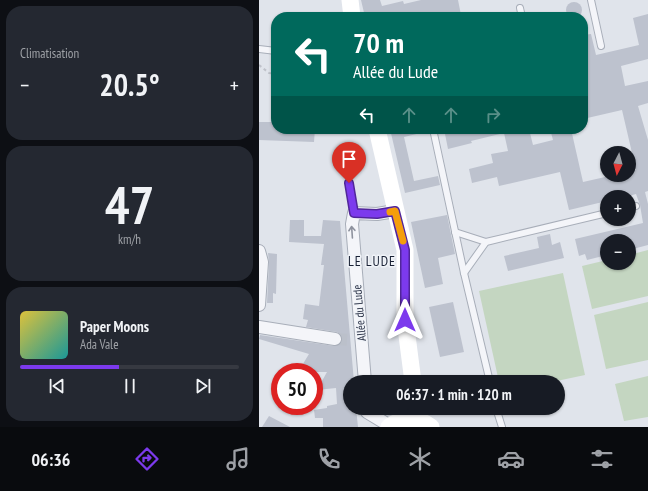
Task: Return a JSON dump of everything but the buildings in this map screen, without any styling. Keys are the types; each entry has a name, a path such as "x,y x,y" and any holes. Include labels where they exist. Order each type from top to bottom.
{"main road":[{"path":"350,0 351,12"},
{"path":"378,134 405,250 405,320 411,375"},
{"path":"398,420 426,419"}],"street":[{"path":"354,213 377,214 395,211"},
{"name":"Allée du Lude","path":"354,213 352,224 357,341 364,375"},
{"path":"259,251 262,262 259,305"},
{"path":"259,326 335,339"},
{"path":"371,415 373,417 398,420"}],"lane":[{"path":"591,0 601,46"},
{"path":"520,8 521,12"},
{"path":"259,49 271,50"},
{"path":"434,134 464,274 488,375"},
{"path":"349,183 354,213"},
{"path":"455,232 486,242 600,215"},
{"path":"464,274 486,242"},
{"path":"498,415 502,427"}],"path":[{"path":"259,65 271,73"}],"green space":[{"path":"648,250 648,296 592,309 582,266 600,262 600,270 636,270 636,253"},
{"path":"563,273 585,375 565,379 565,375 497,375 479,291"},
{"path":"648,302 648,360 606,369 594,315"},
{"path":"648,376 648,417 624,421 615,384"}],"tunnel":[{"path":"335,339 352,340"}],"slow traffic":[{"path":"390,212 395,211 403,241"}],"district":[{"name":"LE LUDE","path":"372,261"}],"route":[{"path":"349,183 354,213 361,215 395,211 405,250 405,320"}]}
